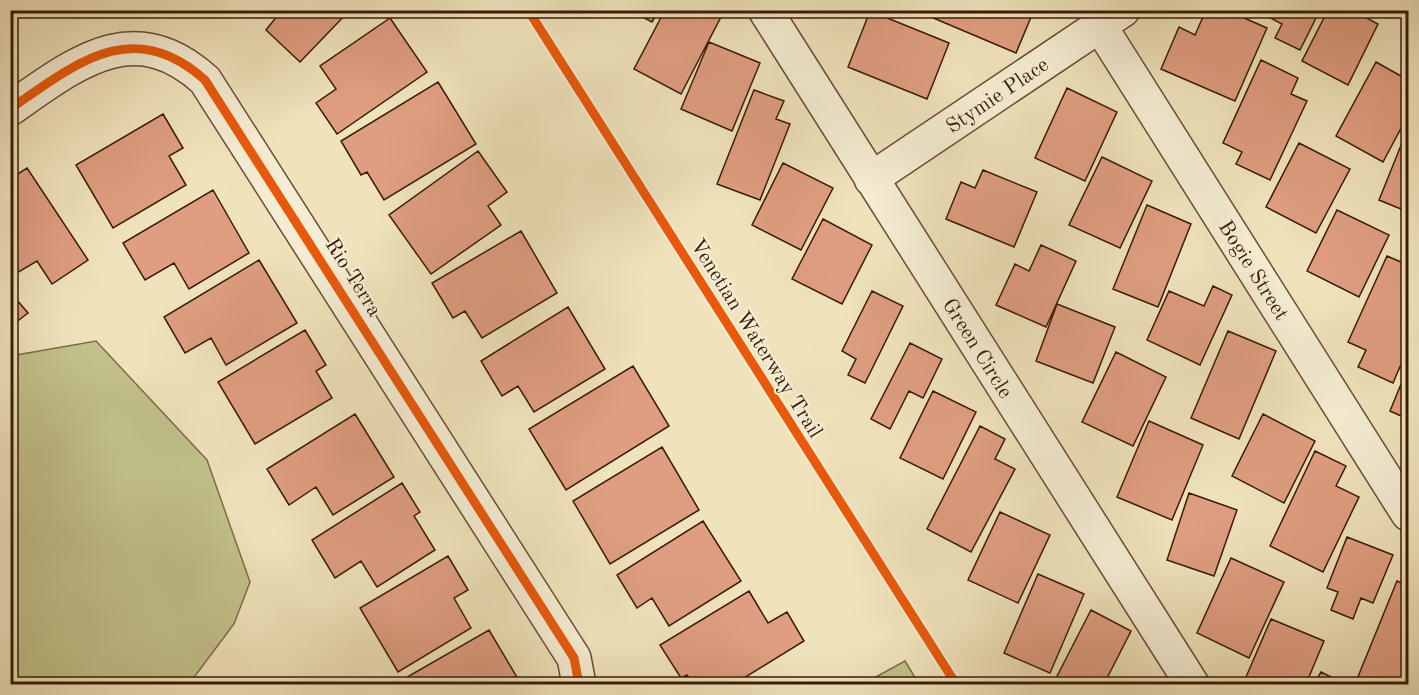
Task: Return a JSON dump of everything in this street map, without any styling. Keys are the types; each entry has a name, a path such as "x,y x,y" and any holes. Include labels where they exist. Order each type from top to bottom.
{"street":[{"name":"Green Circle","path":"765,10 1192,684"},
{"name":"Stymie Place","path":"872,179 1112,18"},
{"name":"Bogie Street","path":"1112,18 1408,514"},
{"name":"Rio Terra","path":"10,109 78,62 117,49 138,48 160,52 192,68 205,80 574,658 579,684"}],"shaded area":[{"path":"96,341 207,460 250,582 234,624 189,684 11,684 11,356"},
{"path":"905,661 919,684 863,684"}],"building":[{"path":"282,10 350,10 300,62 266,30"},
{"path":"629,10 659,10 652,22"},
{"path":"665,10 712,10 722,15 681,94 634,69"},
{"path":"933,10 1034,10 1016,53 931,17"},
{"path":"1206,10 1226,10 1267,28 1235,101 1161,69 1179,27 1195,35"},
{"path":"1256,10 1320,10 1300,50 1275,38 1282,24"},
{"path":"1328,10 1352,10 1378,24 1348,85 1302,61"},
{"path":"870,11 949,43 927,99 848,67"},
{"path":"390,18 427,72 337,134 316,103 336,89 320,66"},
{"path":"709,42 760,63 732,131 681,109"},
{"path":"1261,60 1298,78 1291,94 1307,101 1270,180 1236,164 1242,152 1223,143"},
{"path":"1376,62 1408,80 1408,115 1383,162 1336,136"},
{"path":"438,82 476,144 384,200 367,172 361,175 341,141"},
{"path":"1067,88 1117,112 1085,181 1035,158"},
{"path":"754,90 784,101 776,119 790,124 760,200 717,184"},
{"path":"163,114 183,148 169,156 186,185 113,228 76,165"},
{"path":"1408,128 1408,212 1379,200"},
{"path":"1299,143 1350,169 1316,233 1266,207"},
{"path":"478,151 507,192 488,206 501,225 431,274 389,215"},
{"path":"1102,157 1152,181 1120,248 1069,225"},
{"path":"783,163 833,188 801,250 752,225"},
{"path":"27,168 88,260 52,284 37,261 10,277 10,179"},
{"path":"983,170 1037,192 1014,247 946,219 961,182 975,188"},
{"path":"213,190 249,253 189,289 174,263 145,280 123,243"},
{"path":"1147,205 1191,224 1158,307 1113,289"},
{"path":"1337,210 1389,235 1359,297 1307,271"},
{"path":"823,219 872,245 842,304 792,279"},
{"path":"521,231 557,293 482,338 465,311 453,318 432,283"},
{"path":"1041,245 1076,261 1046,327 996,305 1015,264 1029,271"},
{"path":"1387,256 1408,265 1403,281 1408,283 1408,348 1393,383 1358,367 1366,350 1348,342"},
{"path":"259,260 297,323 226,365 211,338 185,353 164,317"},
{"path":"1213,286 1232,295 1200,365 1147,340 1169,291 1204,306"},
{"path":"872,291 903,306 865,383 848,375 856,359 842,351"},
{"path":"10,292 28,313 10,327"},
{"path":"1057,304 1115,327 1093,383 1036,361"},
{"path":"568,307 605,369 534,412 518,386 502,396 481,361"},
{"path":"305,330 326,365 316,371 332,398 255,444 218,382"},
{"path":"1228,331 1276,351 1239,439 1191,418"},
{"path":"910,343 942,359 923,398 909,391 890,429 871,419"},
{"path":"1116,352 1166,377 1133,446 1082,422"},
{"path":"633,366 669,426 566,490 529,429"},
{"path":"1408,367 1408,419 1390,411"},
{"path":"933,391 976,412 943,479 900,458"},
{"path":"355,414 394,477 333,515 316,487 289,505 267,469"},
{"path":"1263,414 1315,441 1284,503 1232,476"},
{"path":"1149,421 1203,445 1172,520 1117,497"},
{"path":"980,426 1005,439 995,459 1015,469 971,552 927,529"},
{"path":"662,447 699,510 610,564 573,501"},
{"path":"1315,451 1346,466 1336,486 1359,497 1323,572 1270,546"},
{"path":"402,483 420,512 414,516 435,550 377,587 361,561 335,578 312,540"},
{"path":"1189,493 1237,510 1214,576 1167,560"},
{"path":"1000,512 1050,535 1018,603 968,580"},
{"path":"703,521 741,581 669,626 652,598 637,608 617,575"},
{"path":"1347,537 1393,555 1373,603 1361,598 1353,619 1331,610 1338,592 1327,588"},
{"path":"448,556 468,590 454,598 471,628 398,672 360,608"},
{"path":"1231,558 1284,582 1249,658 1197,633"},
{"path":"1038,574 1084,594 1050,673 1004,653"},
{"path":"1397,581 1408,586 1408,684 1355,684"},
{"path":"749,591 768,623 787,612 804,641 734,684 693,684 687,675 681,678 660,645"},
{"path":"1091,610 1131,631 1104,684 1053,684"},
{"path":"1271,619 1324,641 1306,684 1243,684"},
{"path":"489,630 521,684 395,684"},
{"path":"1321,672 1345,684 1314,684"}],"cycle path":[{"name":"Venetian Waterway Trail","path":"528,10 956,684"},
{"path":"10,109 81,63 105,53 129,49 153,51 179,61 205,80 574,658 579,684"}]}
